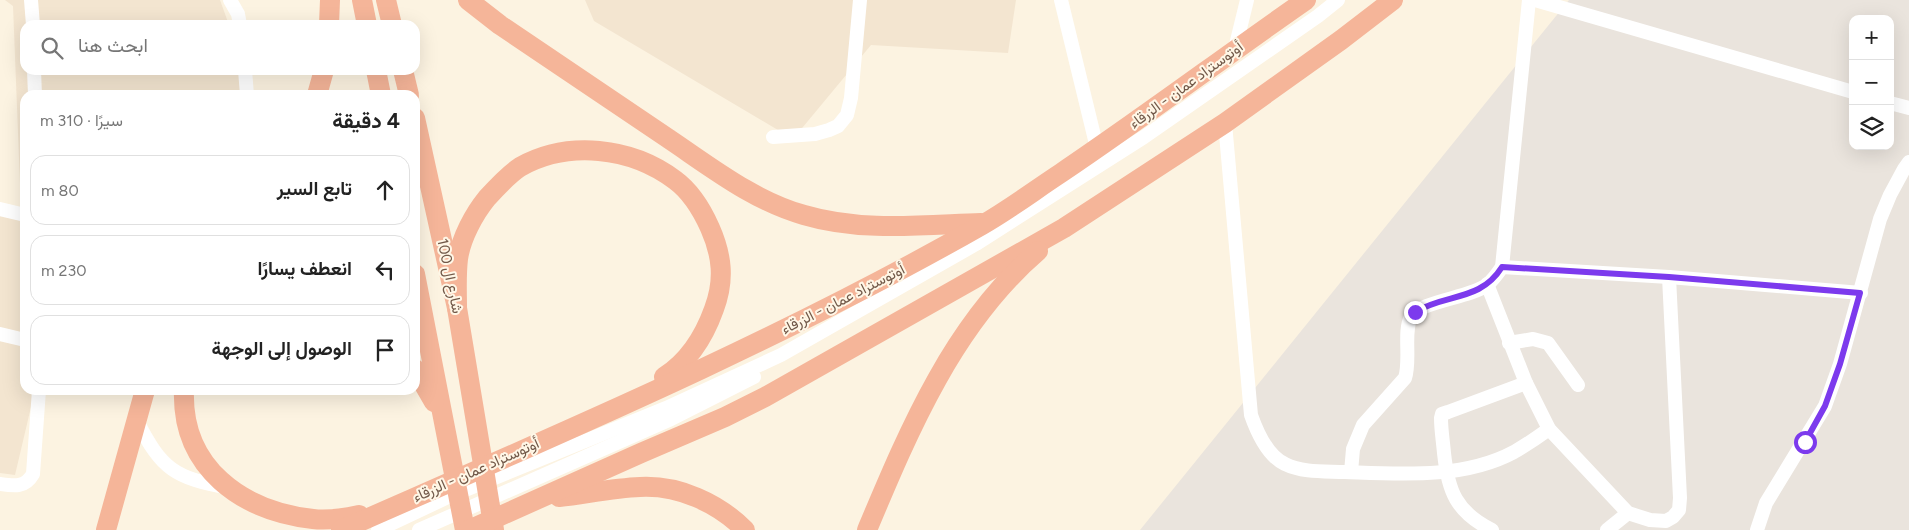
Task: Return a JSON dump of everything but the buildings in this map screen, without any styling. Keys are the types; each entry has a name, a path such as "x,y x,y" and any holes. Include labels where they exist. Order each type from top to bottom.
{"highway":[{"path":"329,20 330,0"},
{"path":"362,0 367,20"},
{"path":"386,0 391,20"},
{"path":"468,0 500,25 741,187 782,207 803,215 848,224 870,226 985,223"},
{"name":"أوتوستراد عمان - الزرقاء","path":"341,530 379,521 621,405 774,335 985,223 1097,148 1306,0"},
{"path":"420,300 442,416 467,530 716,421 765,397 1064,228 1225,123 1341,40 1393,0"},
{"path":"318,90 323,75"},
{"path":"377,75 380,90"},
{"path":"404,75 408,90"},
{"name":"شارع ال 100","path":"420,141 457,308 494,530"},
{"path":"457,308 458,259 468,230 484,202 506,178 519,168 533,161 563,152 594,150 625,155 654,167 675,180 689,194 707,222 720,254 722,269 721,287 711,318 695,348 685,361 672,372 621,405"},
{"path":"867,530 920,411 958,343 1007,282 1034,254 1064,228"},
{"path":"420,378 442,416"},
{"path":"106,530 144,395"},
{"path":"184,395 185,417 193,445 208,470 225,485 245,498 275,511 315,519 379,521"},
{"path":"542,498 635,487 663,488 683,492 720,509 745,530"}],"street":[{"path":"31,0 33,20"},
{"path":"230,0 239,20"},
{"path":"774,137 815,134 829,130 838,126 847,115 851,98 860,0"},
{"path":"1061,0 1097,148"},
{"path":"1235,49 1247,0"},
{"path":"379,521 448,496 666,408 781,355 984,239 1144,137 1318,16 1338,0"},
{"path":"419,530 550,474 712,399 980,251 1148,141 1322,22 1350,0"},
{"path":"1351,472 1354,450 1363,425 1405,378 1408,368 1408,331 1411,317 1420,309 1471,293 1487,284 1502,267 1529,0"},
{"path":"1535,0 1849,91"},
{"path":"34,75 35,90"},
{"path":"245,75 247,90"},
{"path":"1894,104 1909,108"},
{"path":"1225,123 1252,415 1258,435 1271,452 1284,464 1306,470 1446,472 1490,462 1513,452 1550,429"},
{"path":"1757,530 1766,504 1825,406 1840,364 1880,219 1890,195 1909,162"},
{"path":"0,210 20,214"},
{"path":"1502,267 1669,277 1860,293"},
{"path":"1487,284 1526,383 1550,429 1628,513 1650,520 1666,521 1679,510 1680,498 1669,277"},
{"path":"0,334 20,339"},
{"path":"1509,343 1533,339 1548,343 1578,385"},
{"path":"1492,530 1483,526 1454,498 1446,472 1441,422 1442,414 1526,383"},
{"path":"0,484 21,485 28,482 33,474 39,395"},
{"path":"137,420 157,456 170,469 185,478 232,488"},
{"path":"1607,530 1628,513"}],"shaded area":[{"path":"5,0 220,0 227,20 20,20 20,75 248,75 253,90 20,90 20,184 13,6"},
{"path":"585,0 1016,0 1008,53 871,45 793,139 594,21"},
{"path":"1569,0 1909,0 1909,530 1140,530"},
{"path":"0,205 20,209 20,395 34,395 15,475 0,473"}],"route":[{"path":"1415,312 1481,288 1492,280 1502,267 1669,277 1860,293 1840,364 1825,406 1805,442"}]}
